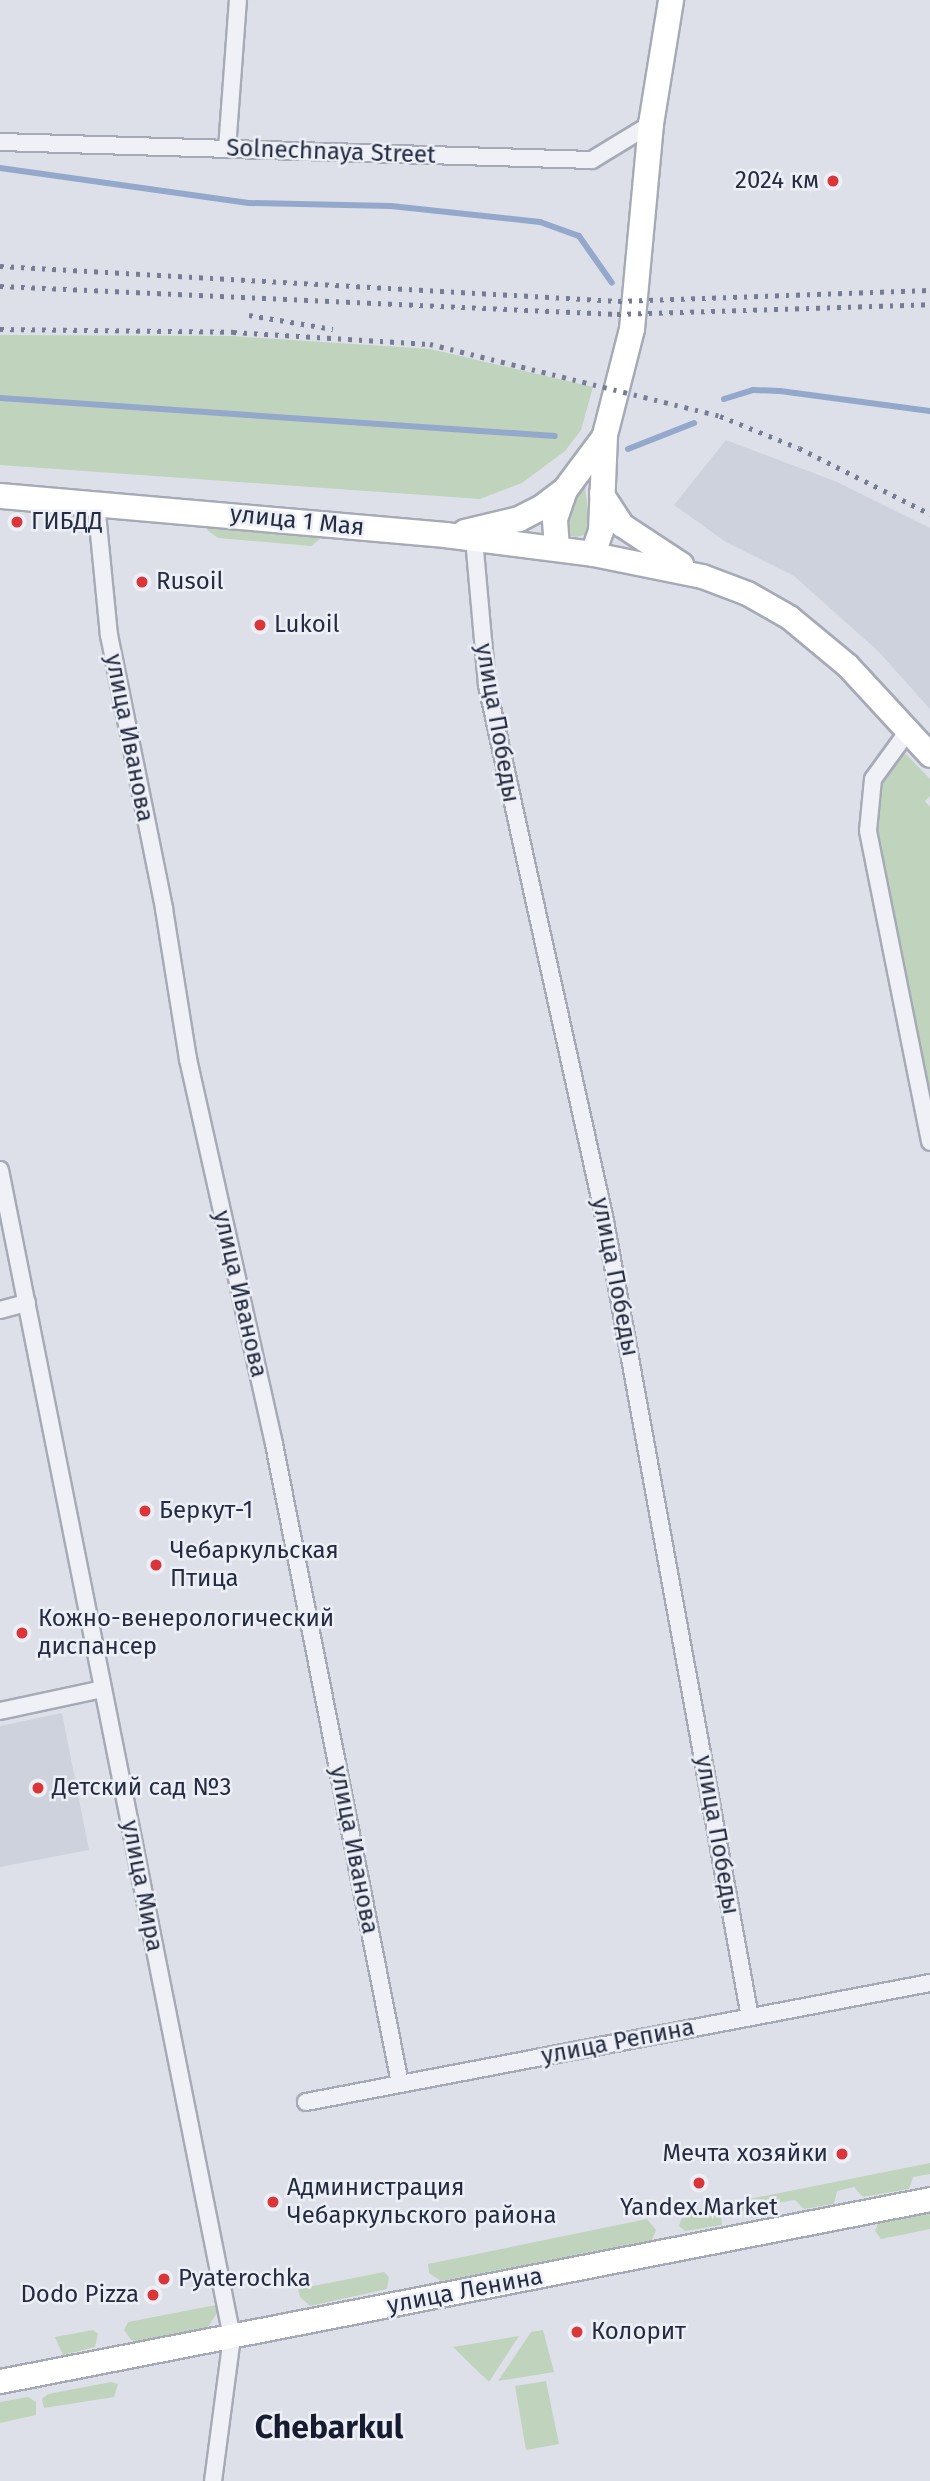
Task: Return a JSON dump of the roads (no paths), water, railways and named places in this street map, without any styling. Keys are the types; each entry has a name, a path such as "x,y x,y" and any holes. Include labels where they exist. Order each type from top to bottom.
{"main road":[{"path":"593,554 601,531 605,435 632,329 651,124 671,0"},
{"path":"557,550 555,519 565,490 605,435"},
{"path":"445,536 519,519 565,490"},
{"name":"улица 1 Мая","path":"0,496 445,536 593,554"}],"street":[{"path":"227,149 238,0"},
{"name":"Solnechnaya Street","path":"0,142 592,160 651,124"},
{"path":"601,493 622,525 702,576"},
{"name":"улица Иванова","path":"96,503 109,635 188,1059 276,1458 400,2083"},
{"name":"улица Победы","path":"474,539 486,685 605,1221 750,2017"},
{"path":"593,554 702,576 747,593 789,617 848,665 930,755"},
{"path":"908,731 873,779 868,831 930,1142"},
{"name":"улица Мира","path":"0,1170 232,2337 214,2481"},
{"path":"0,1310 27,1303"},
{"path":"0,1711 103,1689"},
{"name":"улица Репина","path":"306,2102 930,1983"},
{"name":"улица Ленина","path":"0,2381 930,2199"}],"waterway":[{"path":"0,168 249,203 391,206 540,222 579,236 612,283"},
{"path":"724,399 753,390 780,391 930,411"},
{"path":"0,398 555,436"},
{"path":"628,449 694,423"}],"railway":[{"path":"0,266 618,301 930,290"},
{"path":"0,286 617,314 930,304"},
{"path":"249,315 333,329"},
{"path":"0,329 233,332 430,344 720,416 799,448 930,514"}],"place":[{"name":"2024 км","path":"833,181"},
{"name":"ГИБДД","path":"17,522"},
{"name":"Rusoil","path":"142,582"},
{"name":"Lukoil","path":"260,625"},
{"name":"Беркут-1","path":"145,1511"},
{"name":"Чебаркульская Птица","path":"156,1565"},
{"name":"Кожно-венерологический диспансер","path":"22,1633"},
{"name":"Детский сад №3","path":"38,1788"},
{"name":"Мечта хозяйки","path":"842,2154"},
{"name":"Yandex.Market","path":"699,2183"},
{"name":"Администрация Чебаркульского района","path":"273,2202"},
{"name":"Pyaterochka","path":"164,2279"},
{"name":"Dodo Pizza","path":"153,2295"},
{"name":"Колорит","path":"577,2332"}],"district":[{"name":"Chebarkul","path":"329,2427"}]}
